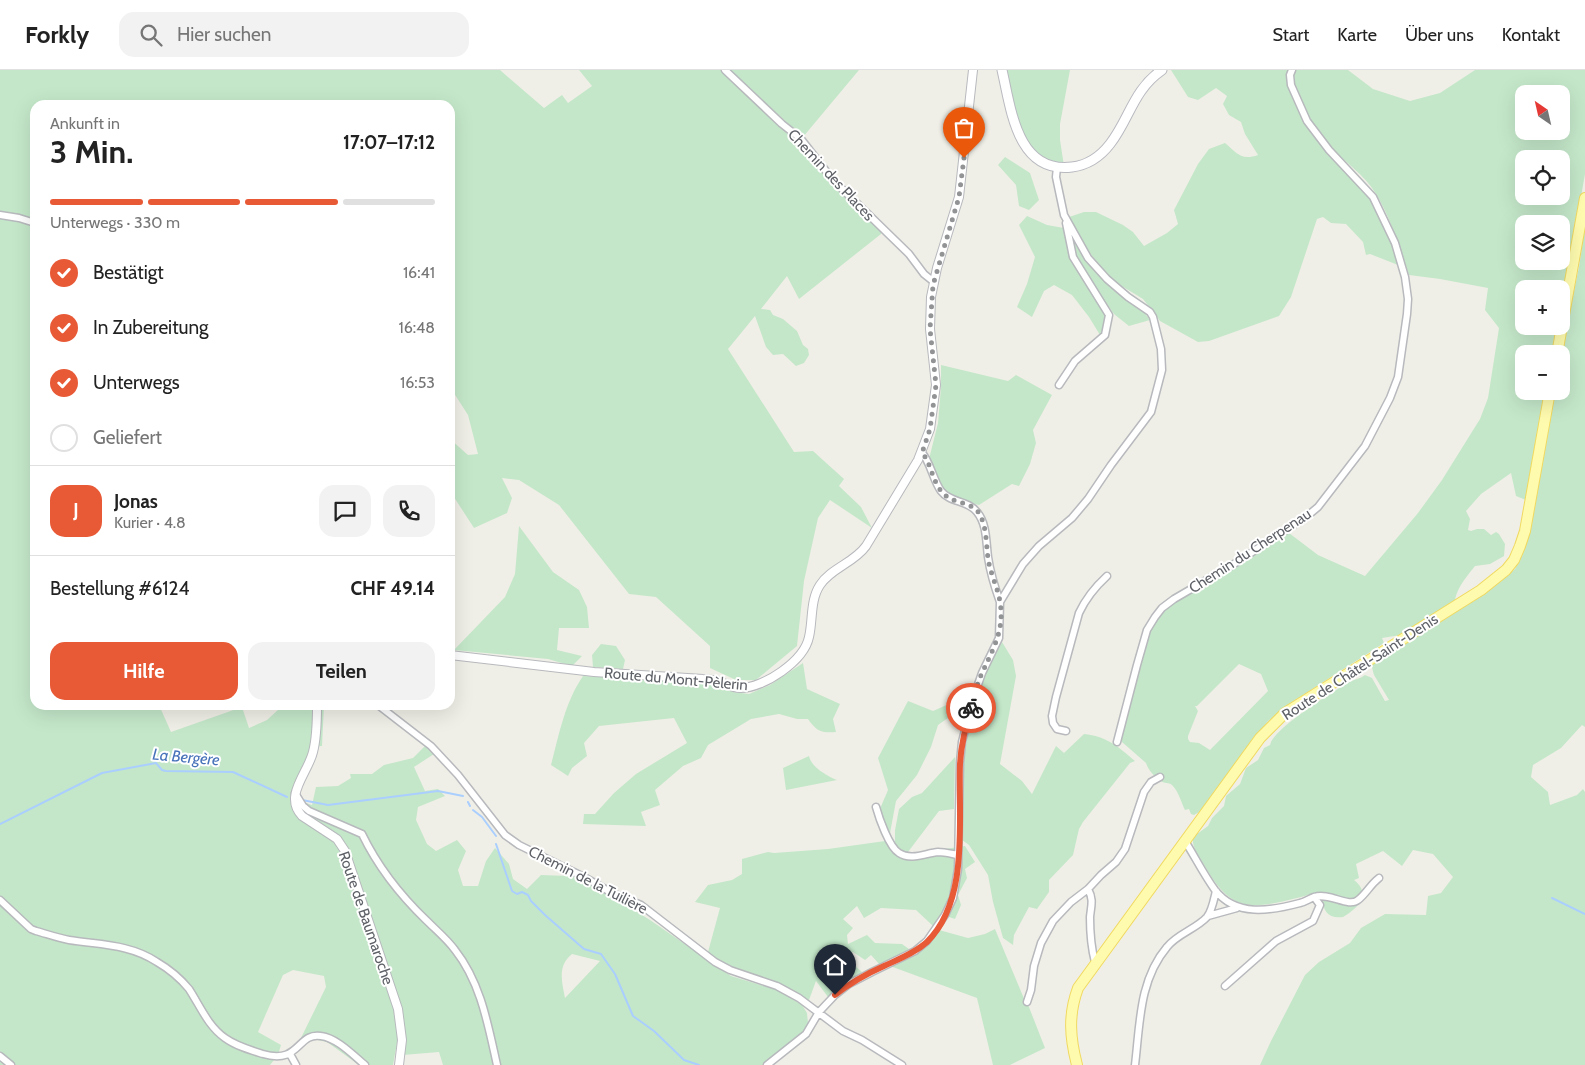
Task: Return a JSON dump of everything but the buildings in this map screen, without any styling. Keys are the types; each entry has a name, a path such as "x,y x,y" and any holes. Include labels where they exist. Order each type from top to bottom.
{"main road":[{"path":"1002,70 1012,115 1022,141 1037,159 1057,168 1080,166 1100,155 1116,136 1134,99 1153,76 1162,70"},
{"path":"1559,345 1585,198"},
{"name":"Route de Châtel-Saint-Denis","path":"1077,1065 1070,1031 1070,1017 1078,988 1095,962 1260,738 1278,719 1303,702 1481,590 1506,570 1514,560 1525,531 1548,400"}],"street":[{"name":"Chemin des Places","path":"725,70 782,124 801,139 832,180 909,254 924,274 934,282"},
{"name":"Route du Mont-Pèlerin","path":"455,656 594,672 703,679 737,688 753,688 780,672 806,648 814,598 820,584 830,574 854,559 863,550 922,453 930,429 936,385 930,329 931,304 934,282 959,197 973,70"},
{"name":"Chemin du Cherpenau","path":"1117,742 1139,656 1148,630 1155,617 1162,608 1174,599 1234,564 1306,517 1318,507 1366,446 1390,398 1398,377 1408,299 1405,277 1395,243 1373,197 1362,183 1329,150 1308,121 1290,85 1292,70"},
{"path":"1057,168 1056,177 1073,257 1109,315 1105,335 1075,361 1059,385"},
{"path":"0,215 30,221"},
{"path":"1000,602 1023,564 1039,546 1072,518 1088,500 1111,465 1138,432 1151,412 1162,370 1161,349 1154,318 1146,309 1107,279 1088,258 1064,215"},
{"path":"767,1065 806,1034 819,1012 835,995 849,984 915,951 928,941 946,915 953,898 958,869 962,742 982,673 999,638 1000,602 979,514 972,506 948,498 942,493 936,484 926,457 922,453"},
{"path":"1066,731 1056,729 1053,724 1052,716 1056,697 1079,613 1096,586 1108,576"},
{"path":"317,710 314,749 295,793 302,806 309,811 362,834 369,848 394,885 456,950 466,966 482,1001 496,1065"},
{"name":"Chemin de la Tuilière","path":"384,710 431,746 458,775 505,834 520,845 612,893 641,905 715,962 730,970 777,986 799,998 843,1031 862,1040 902,1065"},
{"path":"1027,1002 1031,990 1034,966 1041,943 1053,921 1071,902 1088,889 1116,862 1125,850 1144,792 1151,782 1160,776"},
{"name":"Route de Baumaroche","path":"295,793 295,802 299,812 337,839 345,851 398,1009 402,1040 399,1065"},
{"path":"876,808 892,846 899,853 908,856 922,856 938,852 958,854"},
{"path":"1185,841 1216,891 1237,908"},
{"path":"1136,1065 1143,1001 1148,980 1157,960 1168,945 1208,916 1237,908 1267,910 1302,903 1314,897 1324,895 1350,904 1357,901 1379,878"},
{"path":"1088,889 1093,898 1090,916 1091,948 1095,962"},
{"path":"1208,916 1216,891"},
{"path":"1225,986 1276,941 1313,921 1320,905 1314,897"},
{"path":"0,900 31,929 36,931 70,940 121,947 150,957 183,982 209,1021 224,1038 239,1046 274,1057 290,1054 309,1038 321,1036 336,1043 365,1065"},
{"path":"290,1054 296,1065"},
{"path":"0,1056 11,1065"}],"green space":[{"path":"0,70 500,70 544,108 562,95 568,103 592,86 579,70 723,70 800,141 881,231 881,234 799,299 787,276 761,309 770,310 773,315 783,319 797,331 803,345 808,349 809,355 804,363 796,366 783,354 773,355 766,347 755,316 728,349 794,452 813,451 844,479 839,486 861,507 872,528 830,500 818,518 804,581 797,646 756,680 736,680 710,668 710,646 656,597 629,594 559,505 519,480 502,478 512,498 507,513 474,528 455,499 455,443 468,455 478,454 468,415 455,395 455,100 30,100 30,710 161,710 171,732 233,710 243,710 249,728 267,720 278,710 324,710 322,746 310,747 308,759 294,799 312,805 316,787 338,786 351,778 350,774 372,774 384,765 413,758 426,745 434,754 414,767 425,791 438,789 445,796 418,807 416,820 427,844 436,851 457,840 466,851 458,870 463,886 478,886 486,861 495,848 509,864 513,879 527,889 541,875 571,875 612,896 731,976 777,990 802,1005 807,1013 808,1023 804,1033 764,1065 443,1065 439,1052 403,1055 398,1037 393,1065 359,1065 327,1042 313,1039 298,1044 326,987 324,976 293,970 283,975 258,1032 281,1045 278,1055 270,1065 0,1065","holes":["572,954 600,961 565,998 562,969 567,959"]},
{"path":"729,70 859,70 803,137"},
{"path":"1007,70 1070,70 1060,124 1060,140 1064,166 1042,158 1033,152 1026,143 1016,119"},
{"path":"1171,70 1289,70 1288,84 1304,118 1368,195 1386,229 1398,265 1370,254 1366,255 1363,242 1346,224 1331,223 1323,217 1317,219 1291,297 1279,316 1209,341 1198,342 1160,321 1143,299 1115,282 1097,262 1077,237 1069,217 1084,212 1096,212 1133,232 1144,246 1167,233 1178,224 1174,210 1198,164 1209,149 1225,143 1240,155 1252,157 1258,155 1245,134 1241,122 1229,115 1223,104 1227,96 1216,88 1198,100 1188,97"},
{"path":"1294,70 1348,70 1373,89 1410,101 1440,93 1475,70 1585,70 1585,174 1570,260 1570,215 1515,215 1515,270 1568,270 1566,280 1515,280 1515,335 1557,335 1555,345 1515,345 1515,400 1543,400 1526,500 1516,496 1511,473 1481,494 1466,511 1470,519 1468,530 1484,529 1491,535 1496,532 1499,534 1505,544 1504,556 1490,564 1475,566 1459,588 1455,603 1401,635 1382,638 1384,643 1289,704 1268,721 1209,799 1206,808 1194,815 1191,814 1189,809 1185,810 1172,785 1162,782 1156,777 1146,763 1122,742 1121,736 1148,638 1157,620 1170,605 1289,533 1318,555 1365,576 1418,513 1442,480 1480,419 1488,398 1499,328 1485,310 1488,288 1409,275 1391,223 1376,194 1360,174 1334,150 1316,129 1304,109 1295,88","holes":["1239,664 1261,674 1268,691 1210,750 1199,743 1190,742 1188,736 1198,711 1195,706"]},
{"path":"1005,157 1030,173 1039,200 1029,210 1019,206 1016,185 998,165"},
{"path":"1027,216 1047,225 1064,228 1070,257 1107,315 1104,333 1100,335 1072,295 1054,285 1044,291 1032,317 1017,307 1027,284 1035,257 1019,225"},
{"path":"1585,227 1585,727 1582,725 1561,748 1533,765 1531,777 1548,792 1550,805 1577,795 1583,789 1585,792 1585,1065 1260,1065 1305,975 1319,962 1350,943 1361,928 1385,914 1426,915 1428,896 1441,893 1453,877 1433,854 1413,850 1402,866 1383,851 1356,864 1359,878 1354,880 1362,890 1361,900 1354,909 1343,917 1330,916 1325,911 1322,898 1327,893 1314,893 1267,904 1244,904 1234,900 1216,883 1193,845 1193,837 1208,826 1212,818 1224,806 1226,796 1240,784 1246,768 1258,760 1264,748 1270,745 1281,730 1329,694 1365,675 1372,678 1385,701 1389,700 1374,675 1371,664 1494,586 1515,569 1529,535 1552,400 1570,400 1570,345 1563,345 1565,335 1570,335 1570,310"},
{"path":"1070,231 1086,258 1141,308 1150,320 1129,326 1114,314 1074,257"},
{"path":"941,365 1008,381 1016,375 1052,395 1033,430 1036,443 1030,464 1019,486 1012,484 979,505 955,499 949,495 938,483 929,459 938,423"},
{"path":"519,526 553,572 579,590 587,607 589,628 559,628 557,650 582,656 572,666 548,659 455,650 505,597 515,574"},
{"path":"1002,642 1013,660 1016,676 1000,764 1022,781 1032,794 1056,746 1064,753 1084,734 1106,740 1135,761 1130,763 1083,822 1079,829 1073,855 1049,880 1049,892 1037,909 1029,907 1014,935 1013,945 1003,938 988,875 969,845 962,840 962,767 966,745 979,689"},
{"path":"601,644 616,646 625,660 623,669 593,667 592,655"},
{"path":"803,663 807,689 840,704 833,719 836,732 820,731 808,719 797,719 779,714 751,719 708,745 701,758 683,766 655,790 660,805 641,812 646,826 583,824 584,814 595,814 614,793 636,774 687,743 674,718 599,726 584,743 587,756 572,768 568,776 551,765 567,708 583,676 706,682 720,685 733,692 749,694 770,685"},
{"path":"908,701 933,711 951,703 955,713 938,725 931,747 917,775 896,801 890,833 879,811 888,790 878,758"},
{"path":"809,756 813,764 824,774 837,780 786,790 783,768"},
{"path":"955,757 954,809 939,811 908,852 900,851 895,845 895,830 899,809 912,797 922,793"},
{"path":"885,841 893,852 909,860 944,849 965,846 975,862 965,869 967,878 958,895 961,905 955,919 943,915 933,926 916,910 881,908 864,918 857,906 843,919 853,928 847,935 848,944 867,935 875,943 902,944 909,949 880,965 871,955 865,960 853,952 844,957 845,964 853,964 862,972 828,997 816,981 809,1000 783,986 722,963 708,952 720,908 695,902 708,885 732,880 742,874 742,859 768,852 828,849"},
{"path":"995,929 1025,1001 1022,1001 1027,1002 1045,1048 1010,1065 993,1065 977,998 890,966 905,960 917,952 939,930 968,938 985,934"}],"waterway":[{"name":"La Bergère","path":"0,824 102,773 156,763 162,770 166,771 233,772 287,797"},
{"name":"La Bergère","path":"302,800 328,805 438,791 463,796"},
{"name":"La Bergère","path":"468,802 470,806"},
{"name":"La Bergère","path":"473,810 482,817 496,836"},
{"name":"La Bergère","path":"496,844 512,891 517,894 522,892 528,895 531,901 545,915 584,949 601,954 615,974 633,1016 654,1031 684,1060 699,1065"},
{"path":"1552,898 1585,914"}],"way so far":[{"path":"964,158 959,197 933,285 930,329 936,385 930,429 922,453 926,457 936,484 942,493 948,498 972,506 979,514 983,524 988,558 1000,602 999,638 982,673 971,708"}],"route":[{"path":"835,995 849,984 915,951 928,941 946,915 953,898 958,869 960,762 962,742 971,708"}]}
